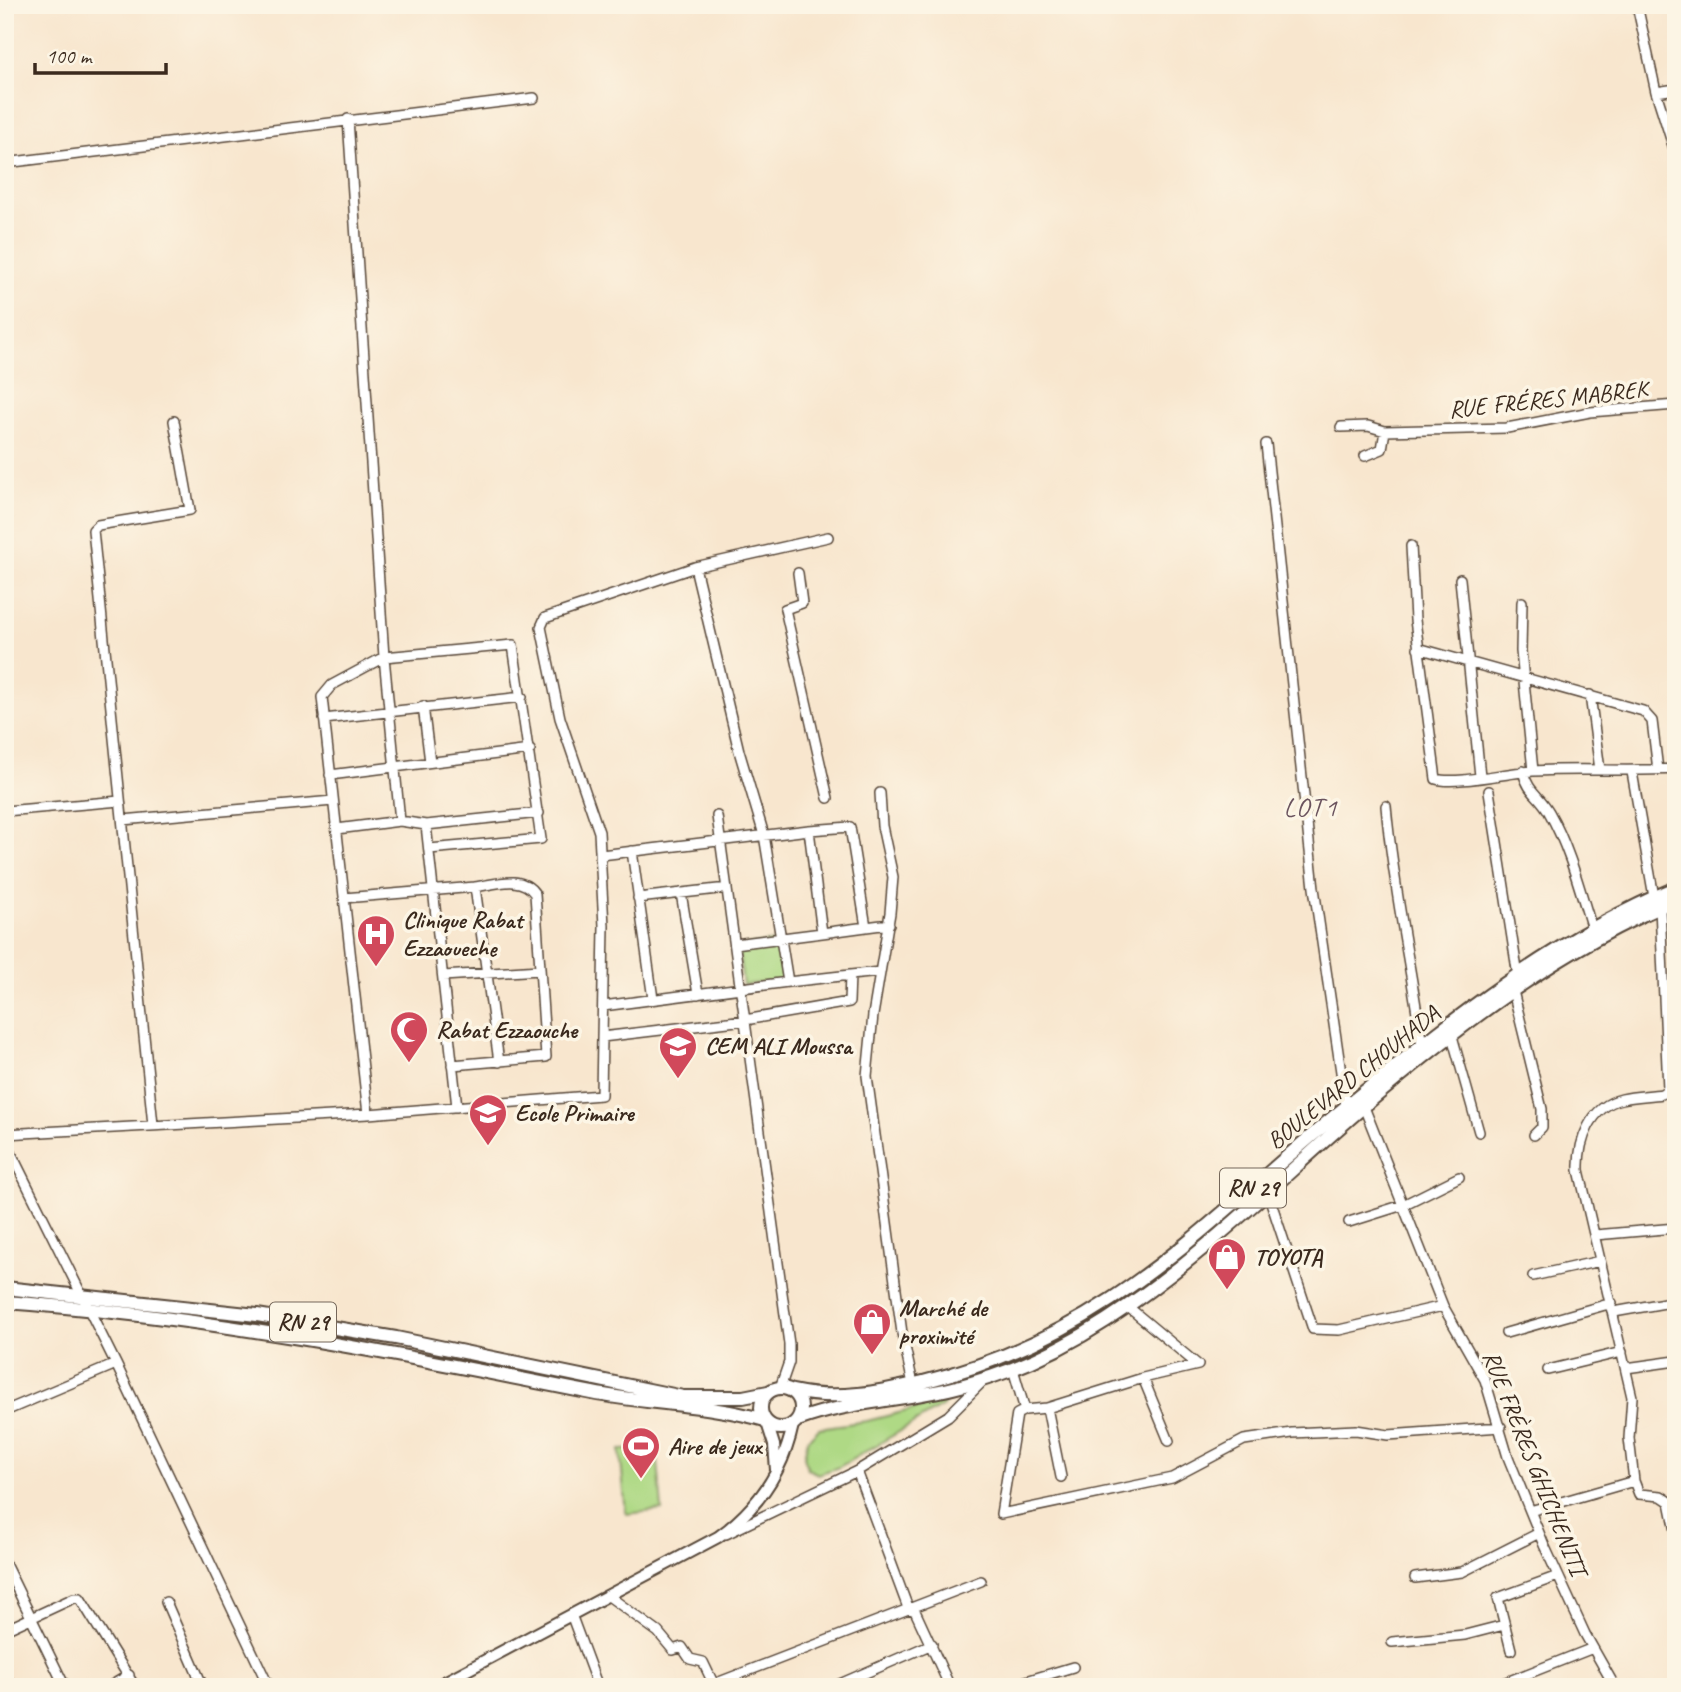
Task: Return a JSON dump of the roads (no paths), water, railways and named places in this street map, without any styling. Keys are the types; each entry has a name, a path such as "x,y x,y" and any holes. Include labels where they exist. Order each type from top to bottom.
{"highway":[{"name":"BOULEVARD CHOUHADA","path":"780,1390 851,1395 913,1384 1009,1356 1118,1297 1215,1222 1346,1106 1362,1101 1422,1046 1518,976 1592,929 1657,902 1676,888"},
{"name":"RN 29","path":"795,1422 955,1387 1013,1368 1063,1346 1127,1306 1268,1193 1362,1101 1513,991 1657,902 1676,900"},
{"name":"RN 29","path":"5,1288 193,1306 324,1326 683,1397 743,1397 780,1390"},
{"name":"RN 29","path":"5,1301 222,1325 365,1347 596,1394 766,1422"},
{"path":"780,1390 800,1401 795,1422 781,1429 766,1422 760,1409 780,1390"}],"main road":[{"path":"766,1422 776,1454 776,1476"},
{"path":"435,1687 610,1597 718,1537 746,1515 776,1476 788,1449 795,1422"}],"street":[{"path":"1637,5 1656,92 1676,155"},
{"path":"1656,92 1676,89"},
{"path":"5,163 534,98"},
{"path":"348,119 384,657 400,821"},
{"name":"RUE FRÉRES MABREK","path":"1340,427 1368,426 1385,431 1507,428 1590,412 1676,405"},
{"path":"153,1125 93,530 97,525 190,510 174,421"},
{"path":"1365,456 1382,449 1385,431"},
{"path":"1266,444 1314,888 1346,1106"},
{"path":"5,1135 368,1114 601,1095 604,914 599,832 589,797 570,754 541,627 545,618 695,567 828,537"},
{"path":"1411,546 1418,648 1436,779 1528,771 1632,772 1676,769"},
{"path":"695,567 739,751 764,835 788,982"},
{"path":"798,573 802,604 785,609 828,798"},
{"path":"1460,579 1480,776"},
{"path":"1522,603 1521,651 1531,793 1548,810 1592,929"},
{"path":"368,1114 322,697 332,685 384,657 513,645 540,813 541,839 429,849"},
{"path":"1418,648 1590,695 1649,715 1658,770"},
{"path":"1590,695 1600,770"},
{"path":"324,719 522,697"},
{"path":"423,706 430,762"},
{"path":"330,775 530,750"},
{"path":"1632,772 1657,902 1668,1089 1662,1094 1609,1103 1592,1120 1581,1141 1578,1170 1626,1368 1633,1410 1629,1438 1634,1481 1639,1494 1661,1496 1670,1502 1676,1531"},
{"path":"1489,792 1518,976"},
{"path":"880,793 882,826 892,877 889,924 880,971 867,1076 873,1138 913,1384"},
{"path":"5,811 120,801"},
{"path":"123,820 333,801"},
{"path":"1386,806 1390,852 1401,898 1422,1046"},
{"path":"337,829 400,821 426,825 540,813"},
{"path":"717,816 789,1344 789,1362 780,1390"},
{"path":"426,825 457,1107"},
{"path":"601,855 720,839 850,827 866,927"},
{"path":"809,830 821,933"},
{"path":"632,851 653,999"},
{"path":"344,898 520,881 529,885 535,894 546,1056 452,1065"},
{"path":"475,887 499,1062"},
{"path":"638,898 727,888"},
{"path":"681,893 698,994"},
{"path":"735,944 889,924"},
{"path":"443,976 540,971"},
{"path":"603,1006 880,971"},
{"path":"602,1037 745,1020 849,1002 850,975"},
{"path":"1513,991 1542,1109 1542,1127 1534,1135"},
{"path":"1452,1036 1479,1132"},
{"name":"RUE FRÈRES GHICHENITI","path":"1362,1101 1443,1306 1485,1380 1508,1457 1539,1533 1593,1648 1615,1687"},
{"path":"5,1141 116,1364 269,1687"},
{"path":"1349,1222 1403,1205 1459,1177"},
{"path":"1268,1193 1313,1329 1339,1330 1443,1306"},
{"path":"1594,1235 1676,1227"},
{"path":"1533,1276 1600,1261"},
{"path":"1506,1333 1613,1308 1676,1301"},
{"path":"1127,1306 1198,1366 1143,1378 1047,1408 1025,1410 1017,1414 1001,1514 1172,1478 1244,1440 1292,1433 1356,1430 1388,1435 1501,1427"},
{"path":"1548,1370 1622,1352"},
{"path":"1626,1368 1676,1361"},
{"path":"5,1411 116,1364"},
{"path":"1013,1368 1025,1410"},
{"path":"718,1537 857,1471 948,1416 988,1377"},
{"path":"1143,1378 1169,1441"},
{"path":"1047,1408 1061,1477"},
{"path":"857,1471 908,1608 915,1611 950,1687"},
{"path":"1530,1511 1634,1481"},
{"path":"1415,1578 1462,1572 1539,1533"},
{"path":"5,1564 65,1687"},
{"path":"1511,1650 1498,1598 1558,1576"},
{"path":"610,1597 658,1632 673,1650 682,1647 690,1660 703,1662 714,1686 981,1581"},
{"path":"5,1630 30,1617 80,1598 135,1687"},
{"path":"166,1602 204,1687"},
{"path":"572,1617 598,1687"},
{"path":"1392,1642 1465,1635 1504,1625"},
{"path":"832,1687 932,1644"},
{"path":"1494,1687 1593,1648"},
{"path":"1006,1687 1073,1667"},
{"path":"5,1675 12,1687"},
{"path":"109,1687 129,1675"}],"place":[{"name":"Clinique Rabat Ezzaoueche","path":"376,968"},
{"name":"Rabat Ezzaouche","path":"409,1064"},
{"name":"CEM ALI Moussa","path":"678,1080"},
{"name":"Ecole Primaire","path":"488,1147"},
{"name":"TOYOTA","path":"1227,1291"},
{"name":"Marché de proximité","path":"872,1356"},
{"name":"Aire de jeux","path":"641,1480"}],"district":[{"name":"LOT1","path":"1311,807"}]}
